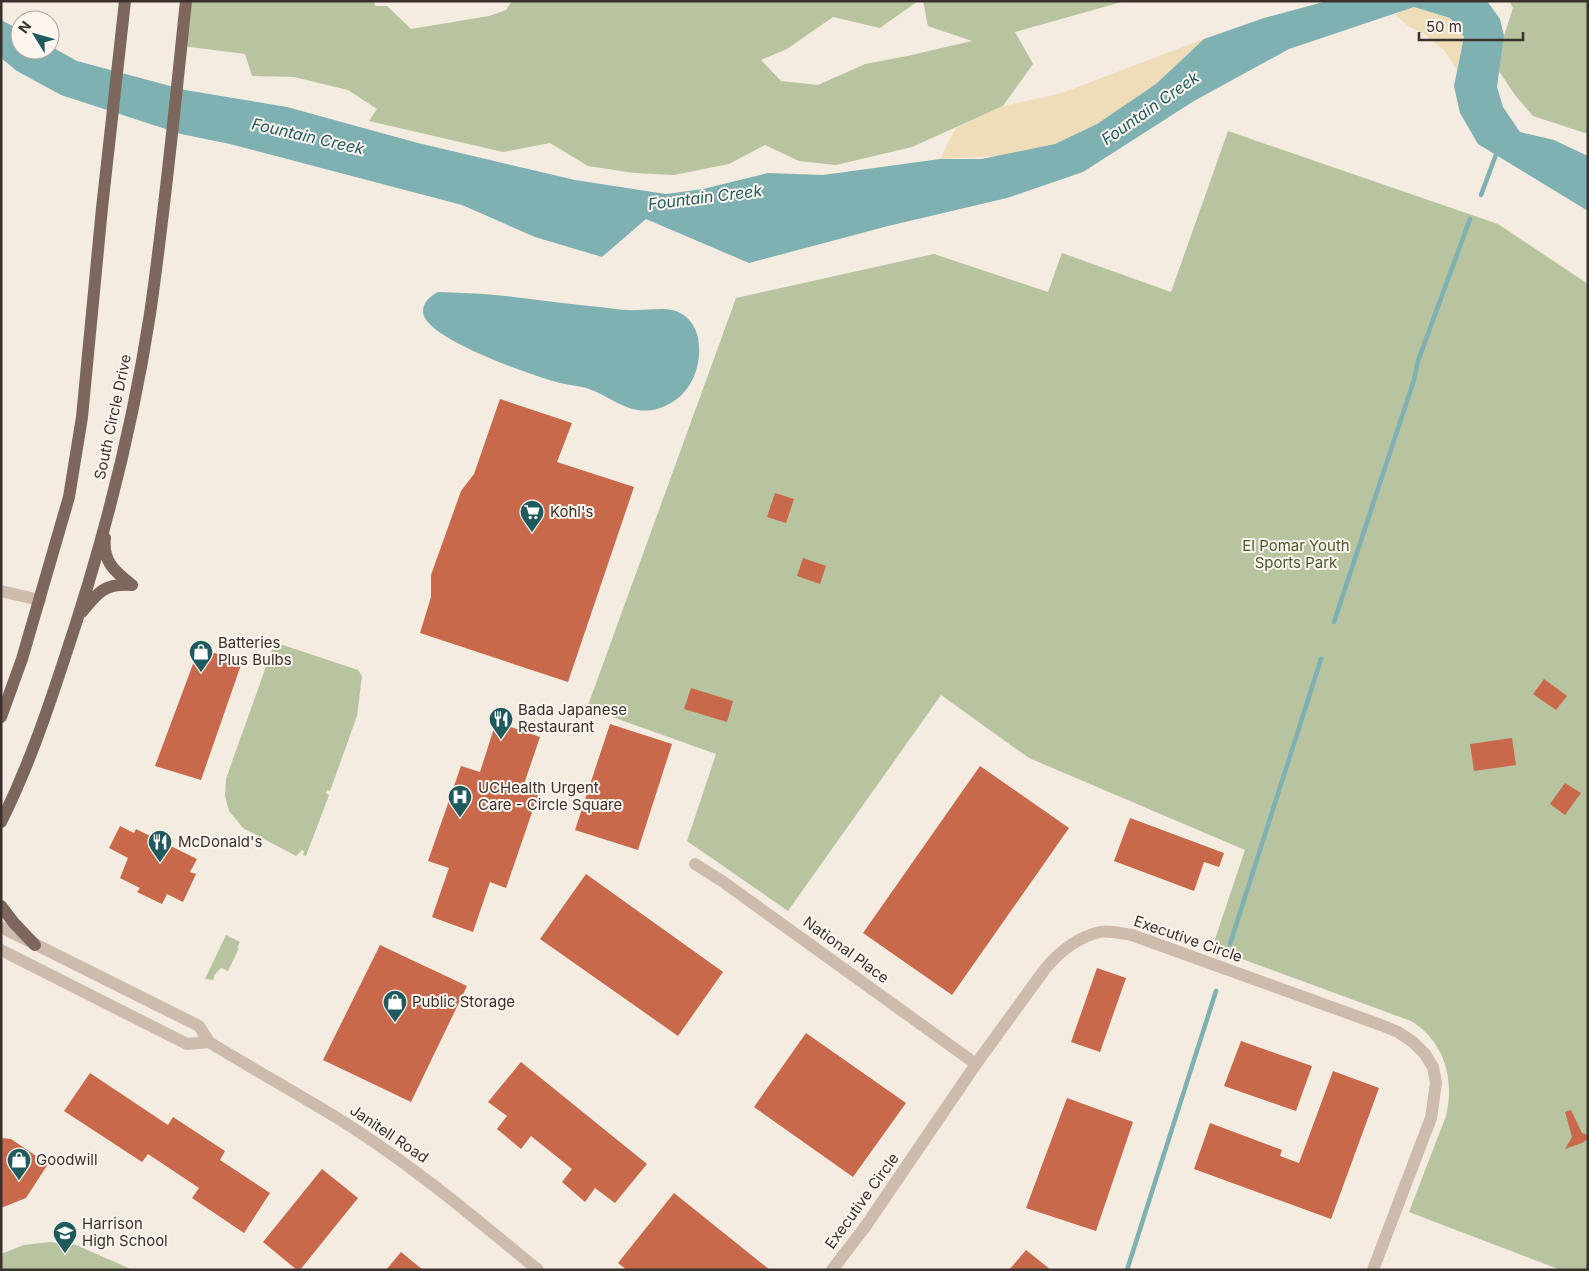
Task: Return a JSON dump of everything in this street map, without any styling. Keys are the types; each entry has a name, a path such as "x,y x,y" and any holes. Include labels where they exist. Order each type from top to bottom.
{"main road":[{"name":"South Circle Drive","path":"1,717 22,659 40,600 69,497 77,452 124,1"},
{"name":"South Circle Drive","path":"1,822 25,771 45,719 79,616 106,523 118,473 138,381 149,315 186,1"},
{"path":"79,616 92,600 109,586 132,584 115,572 109,563 104,545 106,523"},
{"path":"1,906 35,945"}],"street":[{"path":"1,591 40,600"},
{"name":"National Place","path":"695,864 722,881 976,1064"},
{"name":"Janitell Road","path":"1,927 199,1026 209,1042 350,1126 400,1161 454,1201 538,1270"},
{"name":"Executive Circle","path":"832,1270 865,1227 976,1064 1057,955 1078,940 1102,932 1132,936 1381,1025 1398,1032 1413,1042 1425,1054 1433,1067 1436,1083 1432,1118 1373,1270"},
{"path":"1,950 187,1044 209,1042"}],"green space":[{"path":"185,1 374,1 375,6 387,6 411,29 489,16 506,10 512,1 918,1 880,28 833,17 787,49 761,60 781,81 818,85 865,64 972,41 928,26 923,1 1125,1 1015,32 1033,64 1003,106 912,147 836,165 799,161 765,145 729,164 674,175 634,173 588,166 550,143 503,152 369,121 377,109 348,90 294,77 252,76 245,54 182,46"},
{"path":"1509,1 1588,1 1588,134 1533,116 1515,95 1499,71 1504,36 1513,8"},
{"name":"El Pomar Youth Sports Park","path":"1228,131 1498,224 1588,284 1588,1270 1561,1270 1409,1212 1446,1116 1449,1088 1448,1075 1439,1050 1432,1039 1411,1021 1212,948 1245,850 1029,758 941,695 788,911 687,841 716,754 587,708 736,298 934,254 1048,292 1062,253 1171,292"},
{"path":"280,644 358,670 362,676 357,716 330,791 327,790 326,793 329,795 306,856 303,855 304,851 302,850 296,856 243,828 229,811 225,796 226,779 272,650 273,648 278,649"},
{"path":"226,935 240,942 237,948 239,948 228,971 221,968 215,974 213,980 205,979"},
{"path":"50,1242 76,1245 133,1270 1,1270 1,1254 24,1245"}],"sand":[{"path":"1414,7 1450,18 1464,37 1457,70 1444,50 1424,34 1408,26 1395,14"},
{"path":"1204,39 1157,84 1097,124 1055,144 999,156 940,159 956,128 1003,106 1062,93"}],"water":[{"name":"Fountain Creek","path":"1327,1 1487,1 1500,19 1504,36 1497,87 1503,107 1520,132 1554,140 1588,156 1588,211 1478,144 1460,113 1454,86 1464,37 1450,18 1414,7 1289,49 1194,101 1083,172 1007,198 888,226 749,263 646,219 602,257 535,237 462,205 230,144 181,134 61,95 17,71 1,58 1,20 10,25 10,60 60,60 60,52 77,61 185,90 287,107 418,143 575,180 666,194 703,189 768,173 823,175 940,159 982,159 1055,144 1097,124 1156,84 1204,39 1264,18"},
{"path":"438,292 474,293 632,310 672,310 682,314 690,321 695,330 699,351 695,373 685,391 668,404 647,411 627,407 591,390 553,381 479,354 440,333 428,322 423,312 426,302"}],"building":[{"name":"Kohl's","path":"500,399 572,423 557,462 634,487 568,682 420,633 431,597 431,575 461,491 474,474"},
{"path":"775,493 794,499 786,523 767,517"},
{"path":"803,558 826,566 820,584 797,576"},
{"path":"199,648 242,662 201,780 155,766"},
{"path":"1544,679 1567,696 1556,710 1533,694"},
{"path":"691,688 733,701 727,722 684,709"},
{"path":"496,722 540,737 524,784 540,789 506,888 490,882 473,932 432,917 449,868 428,861 461,766 480,772"},
{"path":"610,724 672,744 638,850 575,830"},
{"path":"1512,738 1516,765 1474,771 1470,744"},
{"path":"980,766 1069,828 952,995 863,933"},
{"path":"1565,783 1581,793 1565,815 1550,804"},
{"path":"1130,818 1224,853 1219,867 1204,862 1194,891 1114,861"},
{"name":"McDonald's","path":"120,826 134,833 136,829 197,859 190,872 196,874 183,902 167,894 162,904 137,892 140,888 120,878 128,858 109,848"},
{"path":"586,874 723,972 678,1036 540,939"},
{"name":"Public Storage","path":"380,945 467,986 411,1102 323,1060"},
{"path":"1097,968 1126,978 1100,1052 1071,1042"},
{"path":"806,1033 906,1103 853,1177 754,1107"},
{"path":"1241,1041 1312,1066 1296,1111 1224,1086"},
{"path":"521,1062 647,1164 615,1203 595,1188 585,1202 562,1182 572,1169 531,1136 521,1149 497,1129 507,1116 488,1102"},
{"path":"1333,1071 1379,1088 1331,1219 1194,1169 1210,1123 1282,1150 1280,1156 1299,1163"},
{"path":"90,1073 168,1125 173,1117 225,1151 220,1160 270,1193 244,1233 192,1198 199,1188 148,1154 142,1162 64,1111"},
{"path":"1067,1098 1133,1122 1096,1231 1026,1208"},
{"path":"1571,1110 1582,1133 1588,1135 1588,1139 1565,1149 1572,1137 1565,1112"},
{"name":"Goodwill","path":"1,1138 11,1139 48,1164 26,1198 1,1208"},
{"path":"322,1169 358,1198 300,1270 297,1270 263,1242"},
{"path":"674,1193 770,1270 627,1270 618,1263"},
{"path":"1026,1250 1051,1270 1009,1270"},
{"path":"401,1252 423,1270 386,1270"}],"waterway":[{"path":"1481,195 1497,152"},
{"path":"1334,622 1414,380 1418,361 1470,219"},
{"path":"1230,944 1321,659"},
{"path":"1127,1270 1216,991"}],"place":[{"name":"Kohl's","path":"532,533"},
{"name":"Batteries Plus Bulbs","path":"201,673"},
{"name":"Bada Japanese Restaurant","path":"501,740"},
{"name":"UCHealth Urgent Care - Circle Square","path":"460,818"},
{"name":"McDonald's","path":"160,863"},
{"name":"Public Storage","path":"395,1023"},
{"name":"Goodwill","path":"19,1181"},
{"name":"Harrison High School","path":"65,1254"}]}
